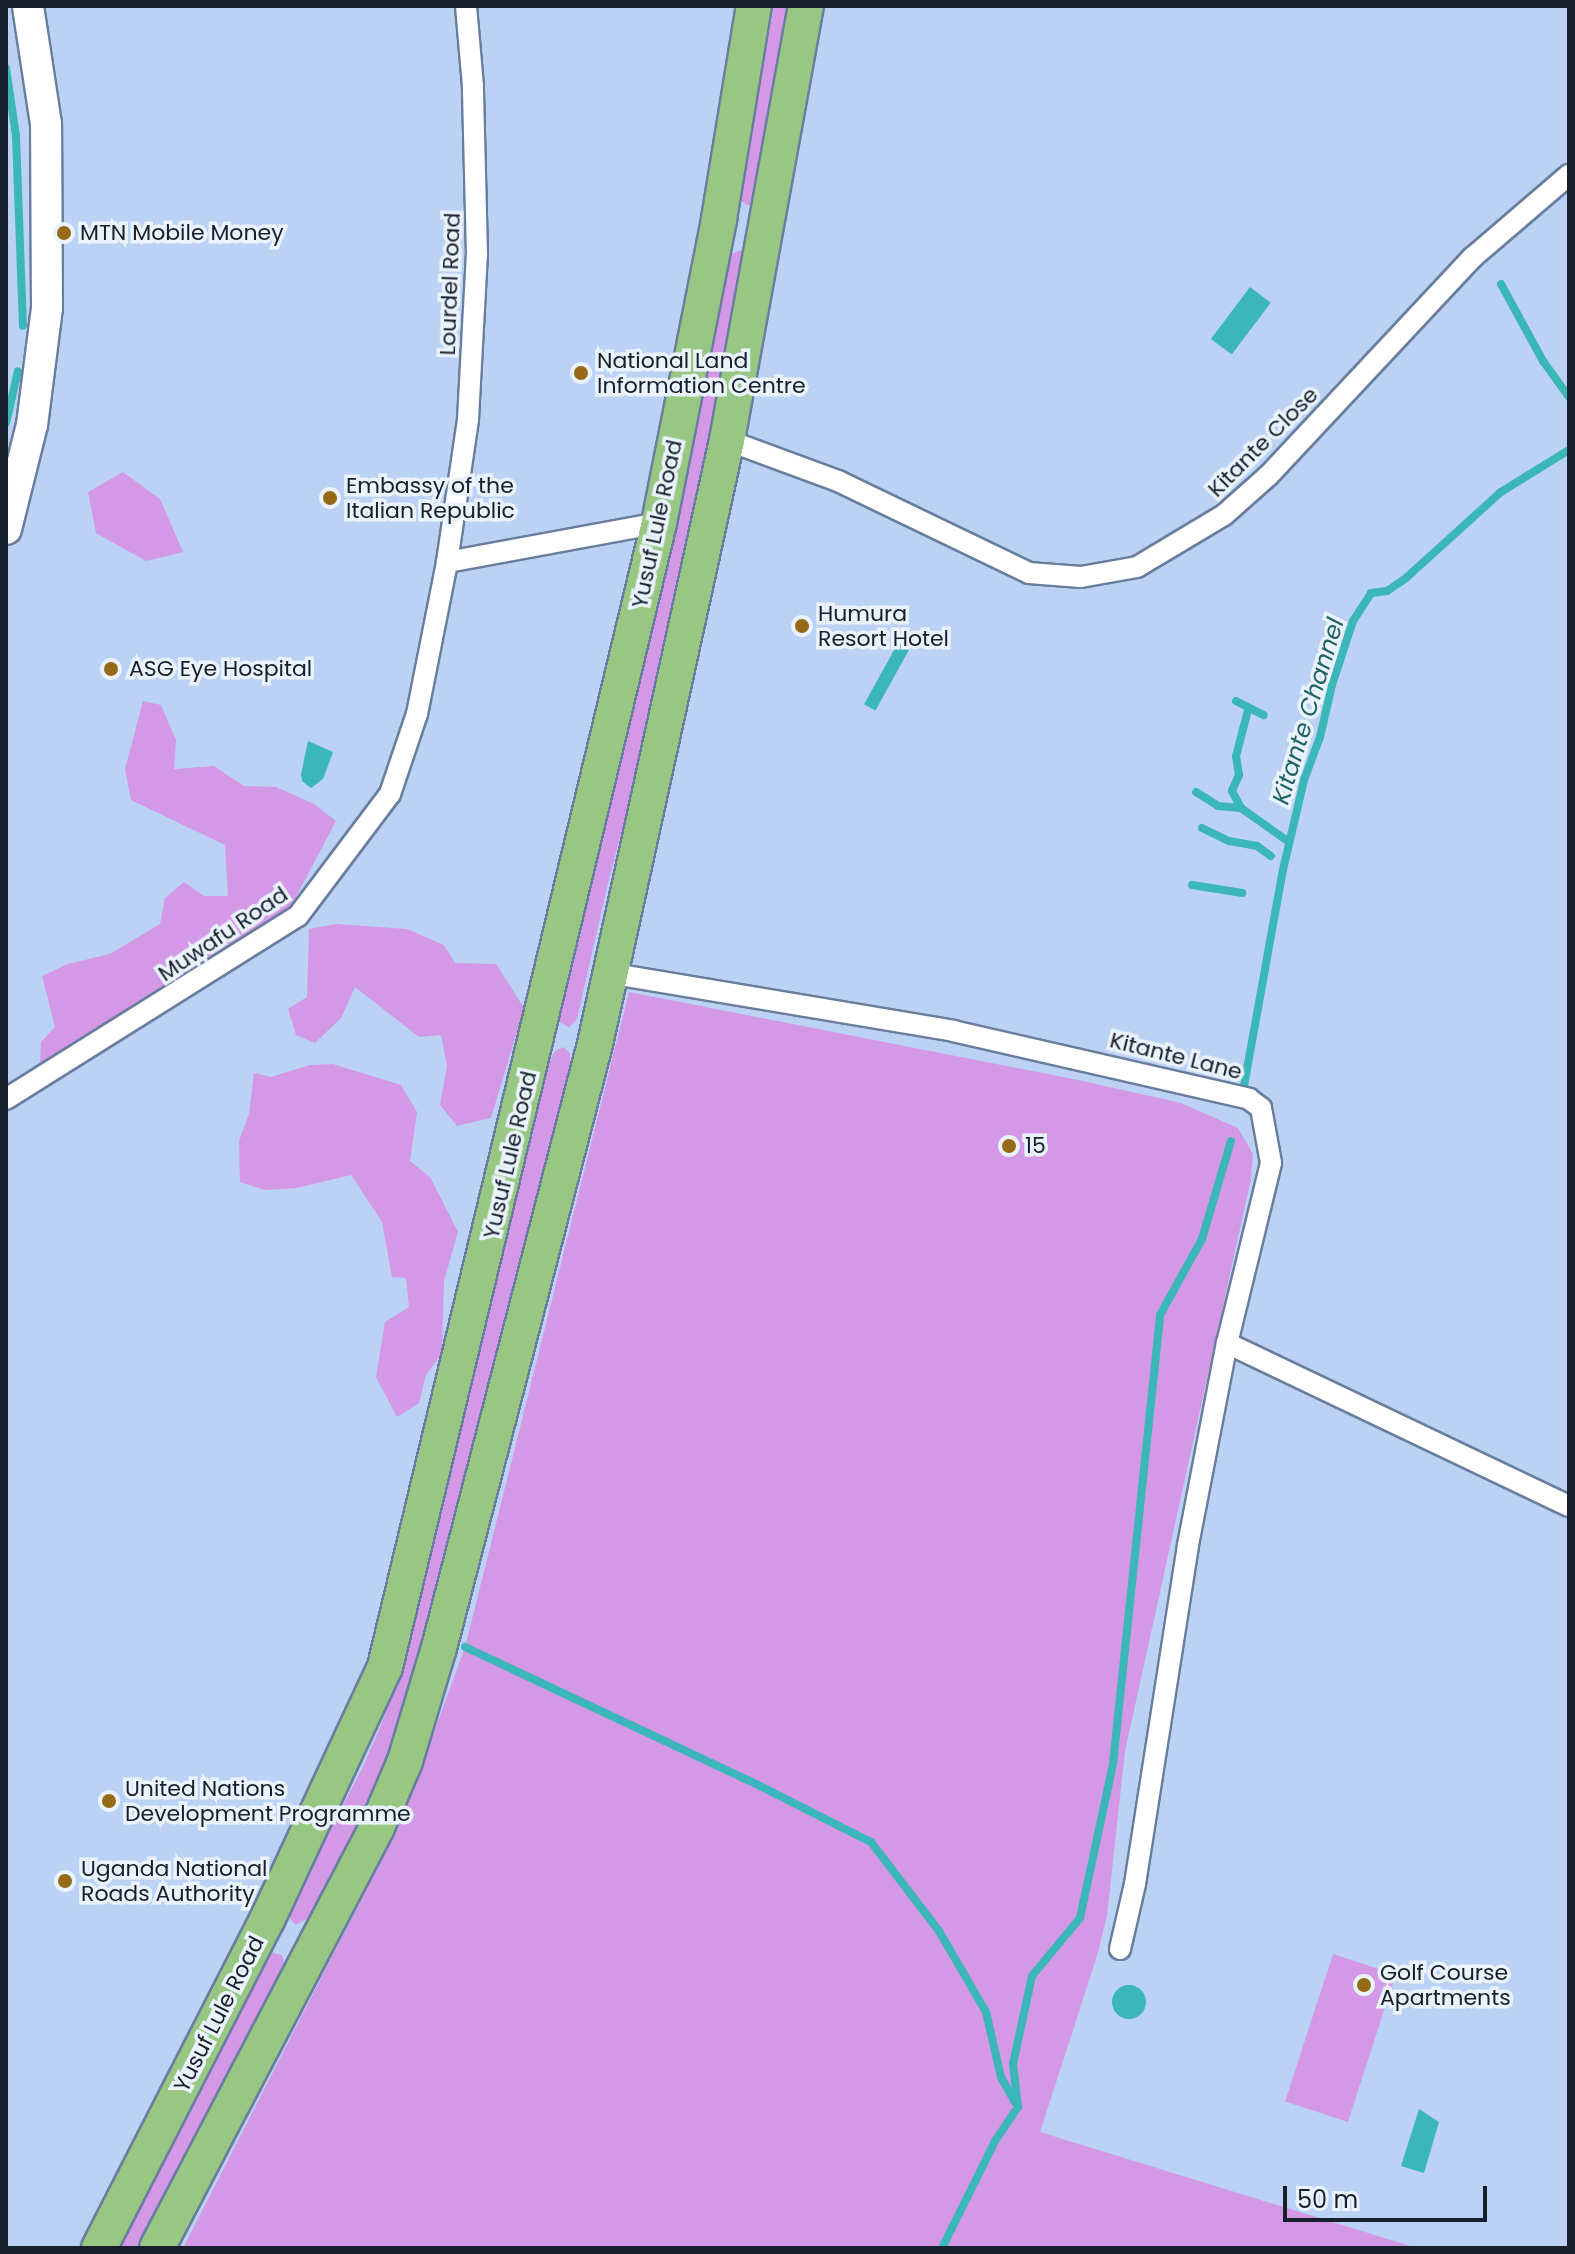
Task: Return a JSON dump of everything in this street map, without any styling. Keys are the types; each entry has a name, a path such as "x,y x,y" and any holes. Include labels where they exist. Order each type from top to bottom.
{"main road":[{"path":"6,529 32,425 47,308 46,124 28,6"},
{"name":"Yusuf Lule Road","path":"99,2248 267,1920 385,1667 659,523 719,219 754,6"},
{"path":"157,2248 382,1814 405,1761 435,1662 595,1044 608,973 727,440 769,223 806,6"},
{"path":"719,219 769,223"},
{"path":"267,1920 316,1945"}],"street":[{"name":"Lourdel Road","path":"447,562 468,419 477,255 473,86 466,6"},
{"name":"Kitante Close","path":"727,440 838,481 1029,573 1081,577 1137,567 1224,515 1268,476 1472,258 1569,175"},
{"path":"447,562 659,523"},
{"name":"Muwafu Road","path":"6,1099 209,975 304,911 390,794 417,714 447,562"},
{"name":"Kitante Lane","path":"608,973 953,1031 1249,1099 1261,1108 1271,1163 1227,1343 1188,1545 1135,1884 1120,1949"},
{"path":"1227,1343 1569,1506"}],"shaded area":[{"path":"774,6 793,6 755,205 747,205 741,201 741,192"},
{"path":"741,250 752,262 652,715 608,883 577,1019 569,1028 558,1020 586,888 611,805 670,559 728,263 731,254"},
{"path":"1250,287 1271,303 1232,355 1211,339"},
{"path":"123,472 160,499 183,552 146,561 96,533 88,492"},
{"path":"898,643 909,649 875,711 864,704"},
{"path":"143,701 161,705 176,740 174,769 214,766 244,786 276,787 314,804 336,821 290,908 60,1058 40,1064 41,1042 55,1027 42,976 68,964 110,954 160,924 165,898 184,882 204,896 228,896 225,845 131,800 125,769"},
{"path":"308,741 333,752 323,779 311,788 302,781 301,774"},
{"path":"336,924 407,929 444,945 455,963 496,964 524,1008 491,1118 457,1126 440,1105 447,1066 441,1035 419,1037 355,987 341,1018 315,1043 296,1035 288,1009 307,997 309,929"},
{"path":"629,992 1181,1103 1238,1128 1253,1154 1251,1179 1125,1751 1107,1916 1040,2132 1417,2248 183,2248 402,1820 465,1647"},
{"path":"563,1047 570,1053 570,1064 509,1313 400,1729 349,1843 308,1918 296,1925 290,1919 291,1904 363,1767 382,1723 405,1651 438,1527 494,1271 541,1082 554,1052"},
{"path":"333,1064 401,1085 417,1112 410,1161 430,1177 458,1232 444,1281 442,1353 426,1375 419,1403 397,1417 376,1377 385,1322 409,1307 406,1278 392,1277 382,1222 351,1175 297,1188 265,1190 240,1182 239,1141 249,1114 254,1073 271,1077 310,1065"},
{"path":"272,1953 282,1955 285,1967 184,2164 140,2248 118,2248 262,1961"},
{"path":"1333,1954 1396,1974 1348,2122 1285,2101"},
{"path":"1129,1985 1141,1990 1146,2002 1141,2014 1129,2019 1117,2014 1112,2002 1117,1990"},
{"path":"1419,2109 1439,2122 1424,2173 1401,2166"}],"waterway":[{"path":"6,68 16,136 23,326"},
{"path":"1501,284 1543,361 1569,397"},
{"path":"6,423 18,371"},
{"name":"Kitante Channel","path":"1244,1086 1282,874 1304,780 1320,737 1332,685 1353,621 1371,593 1387,591 1406,578 1501,492 1569,450"},
{"path":"1236,701 1264,715"},
{"path":"1248,710 1236,756 1239,775 1232,791 1241,808 1289,842"},
{"path":"1196,792 1218,806 1241,808"},
{"path":"1202,828 1229,841 1257,846 1271,856"},
{"path":"1192,885 1242,893"},
{"path":"1018,2107 1013,2064 1032,1976 1080,1918 1113,1764 1160,1315 1202,1239 1231,1141"},
{"path":"465,1647 748,1780 871,1842 939,1931 986,2012 1001,2077 1015,2102"},
{"name":"Kitante Channel","path":"942,2248 995,2141 1018,2107"}],"place":[{"name":"MTN Mobile Money","path":"64,233"},
{"name":"National Land Information Centre","path":"581,373"},
{"name":"Embassy of the Italian Republic","path":"330,498"},
{"name":"Humura Resort Hotel","path":"802,626"},
{"name":"ASG Eye Hospital","path":"111,669"},
{"name":"15","path":"1009,1146"},
{"name":"United Nations Development Programme","path":"109,1801"},
{"name":"Uganda National Roads Authority","path":"65,1881"},
{"name":"Golf Course Apartments","path":"1364,1985"}]}
